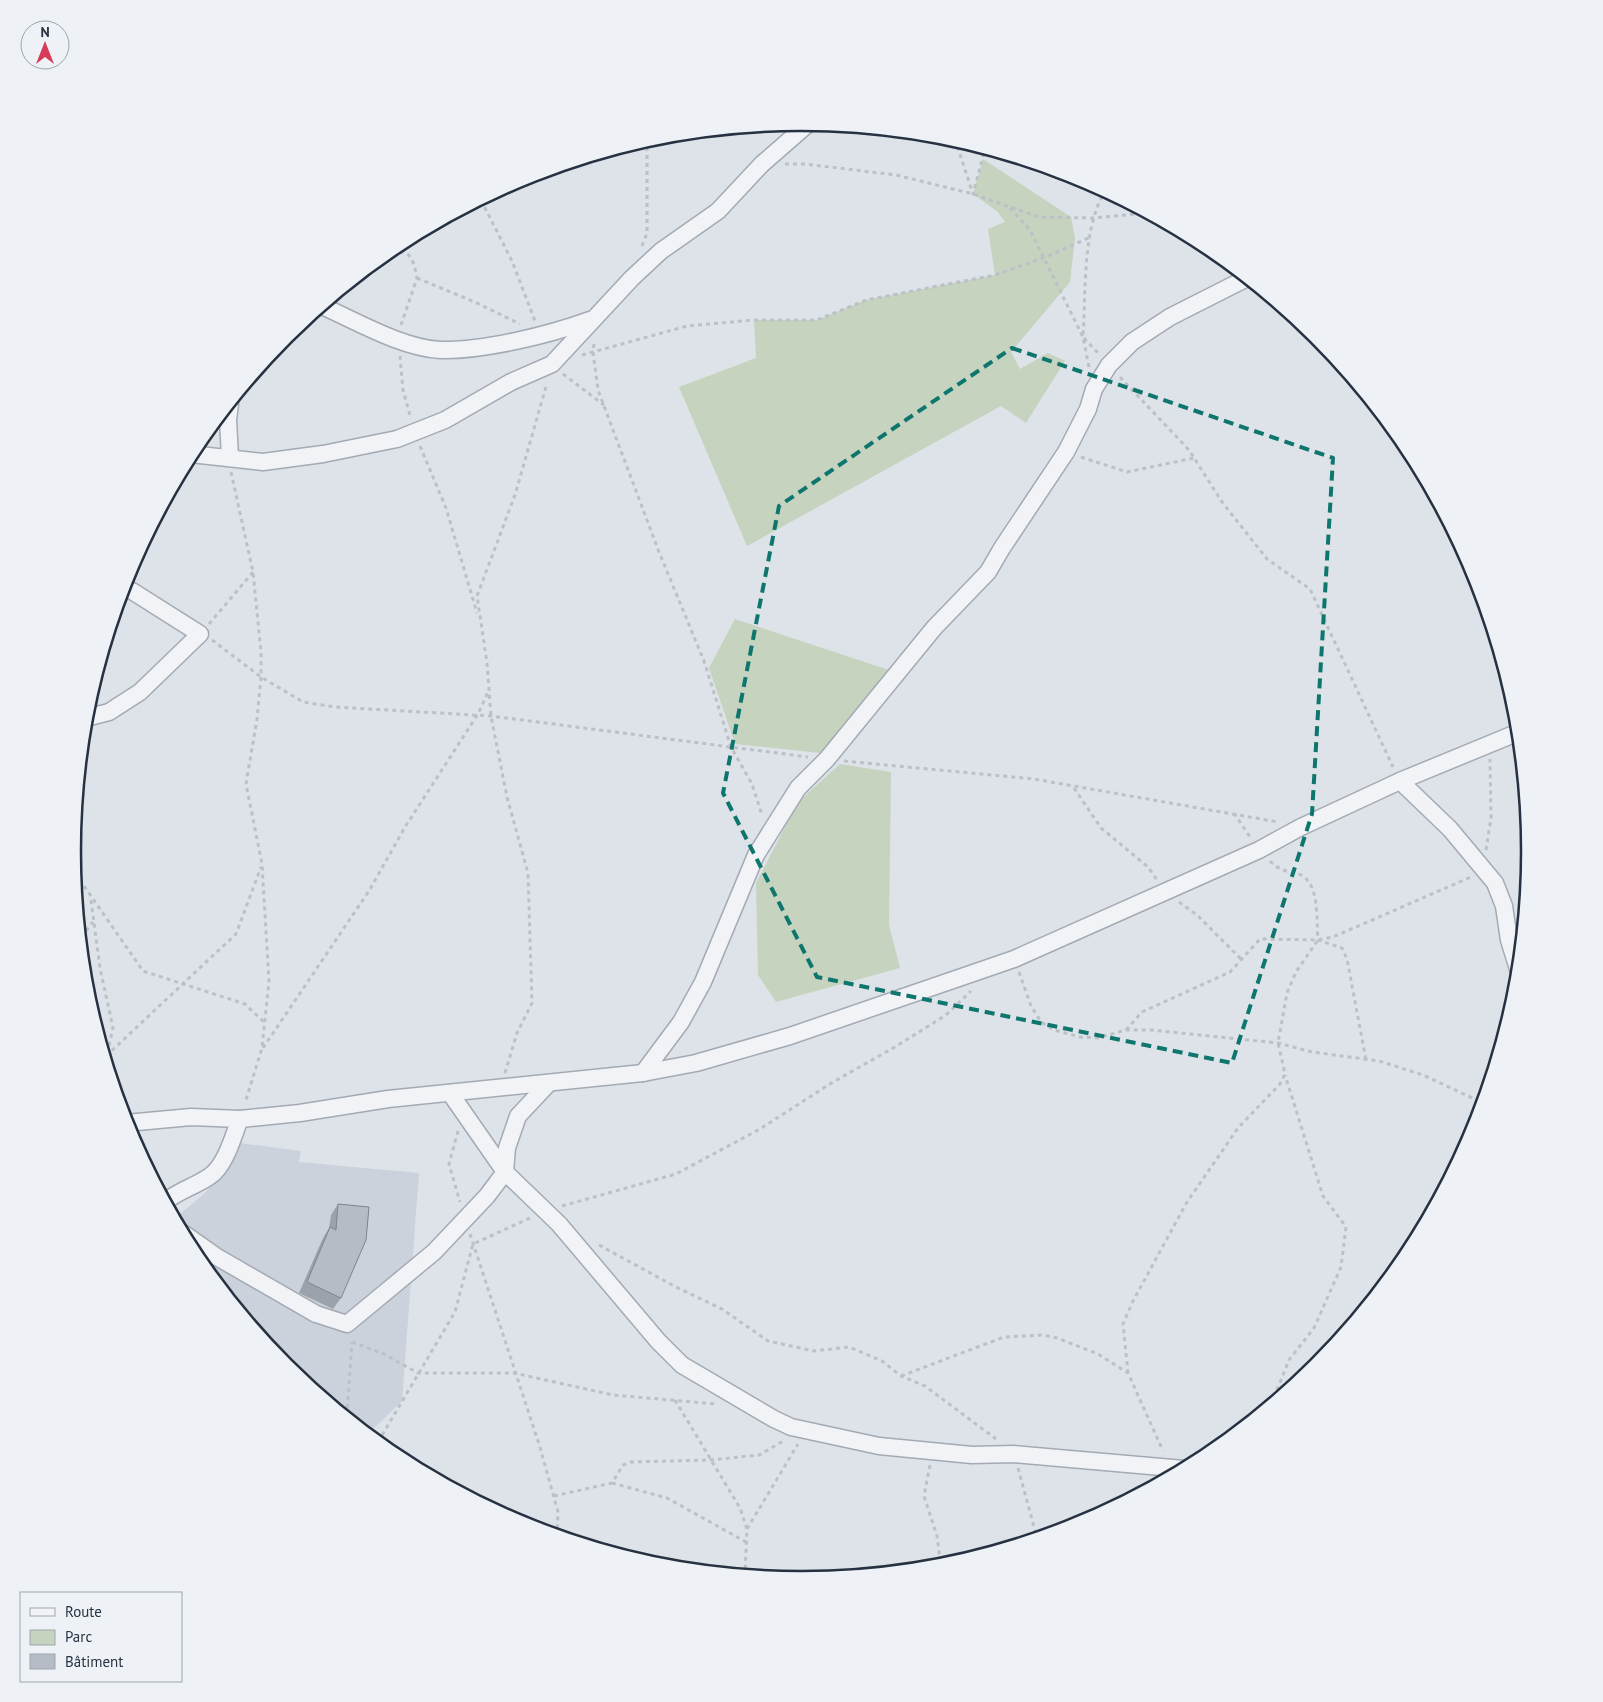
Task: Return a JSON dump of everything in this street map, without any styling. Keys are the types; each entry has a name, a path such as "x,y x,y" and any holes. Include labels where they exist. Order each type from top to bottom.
{"street":[{"path":"201,455 263,462 323,454 397,439 446,420 511,382 552,364 653,258 718,211 762,164 800,131"},
{"path":"643,1073 681,1022 703,982 756,855 798,788 827,759 934,628 988,572 1066,452 1088,409 1094,389 1109,365 1132,342 1170,317 1241,281"},
{"path":"328,308 400,340 440,350 491,345 568,329 597,318"},
{"path":"229,415 230,457"},
{"path":"220,427 230,457"},
{"path":"94,716 108,712 140,692 200,634 130,591"},
{"path":"134,1122 190,1117 240,1119 300,1113 388,1099 500,1086 548,1084 643,1073 696,1063 790,1036 1014,959 1259,850 1300,827 1400,781 1512,735"},
{"path":"1400,781 1450,829 1484,867 1501,896 1514,957"},
{"path":"199,1244 217,1257 316,1314 346,1324 434,1252 466,1220 505,1172 509,1142 518,1116 548,1084"},
{"path":"450,1093 463,1115 505,1172 546,1210 658,1341 682,1364 774,1419 791,1427 879,1446 972,1455 1014,1454 1174,1468"},
{"path":"171,1197 211,1176 219,1166 240,1119"}],"path":[{"path":"641,251 647,233 646,148"},
{"path":"958,149 973,194"},
{"path":"973,194 983,154"},
{"path":"762,164 805,164 896,174 973,194 1039,217 1094,218 1137,214"},
{"path":"1094,389 1084,337 1087,260 1096,206 1102,197"},
{"path":"483,205 512,260 540,334"},
{"path":"1008,206 1030,230 1084,337 1194,458 1222,502 1267,559 1310,589 1400,781"},
{"path":"576,357 687,326 754,320 817,320 866,300 995,274 1043,258 1091,237"},
{"path":"399,253 406,251"},
{"path":"417,278 477,302 540,334"},
{"path":"597,318 593,352 598,390 658,552 704,661 731,747 752,784 769,834"},
{"path":"500,1086 517,1033 532,1004 528,873 507,797 491,716 477,596 515,495 552,364 571,382 604,405"},
{"path":"1066,452 1127,472 1194,458"},
{"path":"230,457 253,572 261,677 246,784 262,864 269,981 262,1048 240,1119"},
{"path":"253,572 200,634 261,677 304,702 335,707 433,714 478,714 827,759 1034,779 1074,788 1233,813 1300,827"},
{"path":"262,1048 369,891 410,819 478,714 489,689"},
{"path":"1126,1030 1142,1012 1230,972 1243,961 1260,939 1318,940 1333,937 1466,881 1484,867 1491,818 1490,743"},
{"path":"1074,788 1101,828 1148,867 1165,891 1197,915 1243,961"},
{"path":"1233,813 1259,850 1279,870 1304,876 1314,890 1318,940 1296,972 1287,993 1278,1043 1285,1074 1323,1196 1346,1227 1341,1267 1314,1328 1289,1360 1275,1394"},
{"path":"110,1051 236,934 262,864"},
{"path":"82,885 143,971 245,1004 265,1023"},
{"path":"91,898 100,968 113,1028 108,1046"},
{"path":"86,931 94,922"},
{"path":"1318,940 1342,948 1347,959 1366,1060"},
{"path":"1014,959 1030,1006 1041,1022 1054,1030 1080,1037 1098,1038 1126,1030 1189,1032 1278,1043 1379,1061 1423,1075 1477,1100"},
{"path":"382,1436 454,1312 474,1244 546,1210 676,1174 760,1129 833,1082 895,1047 946,1015 972,990"},
{"path":"1176,1466 1128,1373 1123,1324 1133,1301 1187,1202 1238,1128 1280,1084 1285,1074"},
{"path":"463,1115 449,1164 554,1496 558,1512 558,1528"},
{"path":"593,1242 676,1288 722,1309 768,1340 786,1346 814,1351 849,1347 882,1361 901,1376 925,1386 1014,1454 1036,1532"},
{"path":"346,1324 352,1342 347,1409"},
{"path":"901,1376 1004,1336 1043,1335 1098,1354 1128,1373"},
{"path":"352,1342 384,1354 418,1373 514,1373 613,1395 718,1404"},
{"path":"675,1400 740,1508 746,1529 745,1569"},
{"path":"612,1483 623,1465 631,1462 710,1460 759,1455 772,1446 807,1430"},
{"path":"746,1529 807,1430"},
{"path":"933,1452 924,1496 937,1536 940,1557"},
{"path":"554,1496 612,1483 667,1498 747,1543"}],"highlighted area":[{"path":"1012,348 1333,458 1312,814 1232,1063 817,977 723,793 779,506"}],"shaded area":[{"path":"232,1142 301,1151 299,1162 419,1173 402,1401 373,1429 327,1393 260,1326 230,1289 180,1214 205,1193 219,1175"}],"green space":[{"path":"983,159 1071,217 1075,238 1070,282 1011,352 1020,369 1048,353 1065,361 1026,423 1001,406 747,546 679,387 756,358 754,320 817,320 866,300 995,275 988,229 1005,222 998,212 973,194"},
{"path":"735,619 904,675 830,754 735,744 709,668"},
{"path":"840,764 891,772 889,925 900,968 776,1002 758,975 756,883 798,802"}],"building":[{"path":"338,1204 369,1207 366,1240 341,1298 307,1282 330,1227 336,1230"}]}
